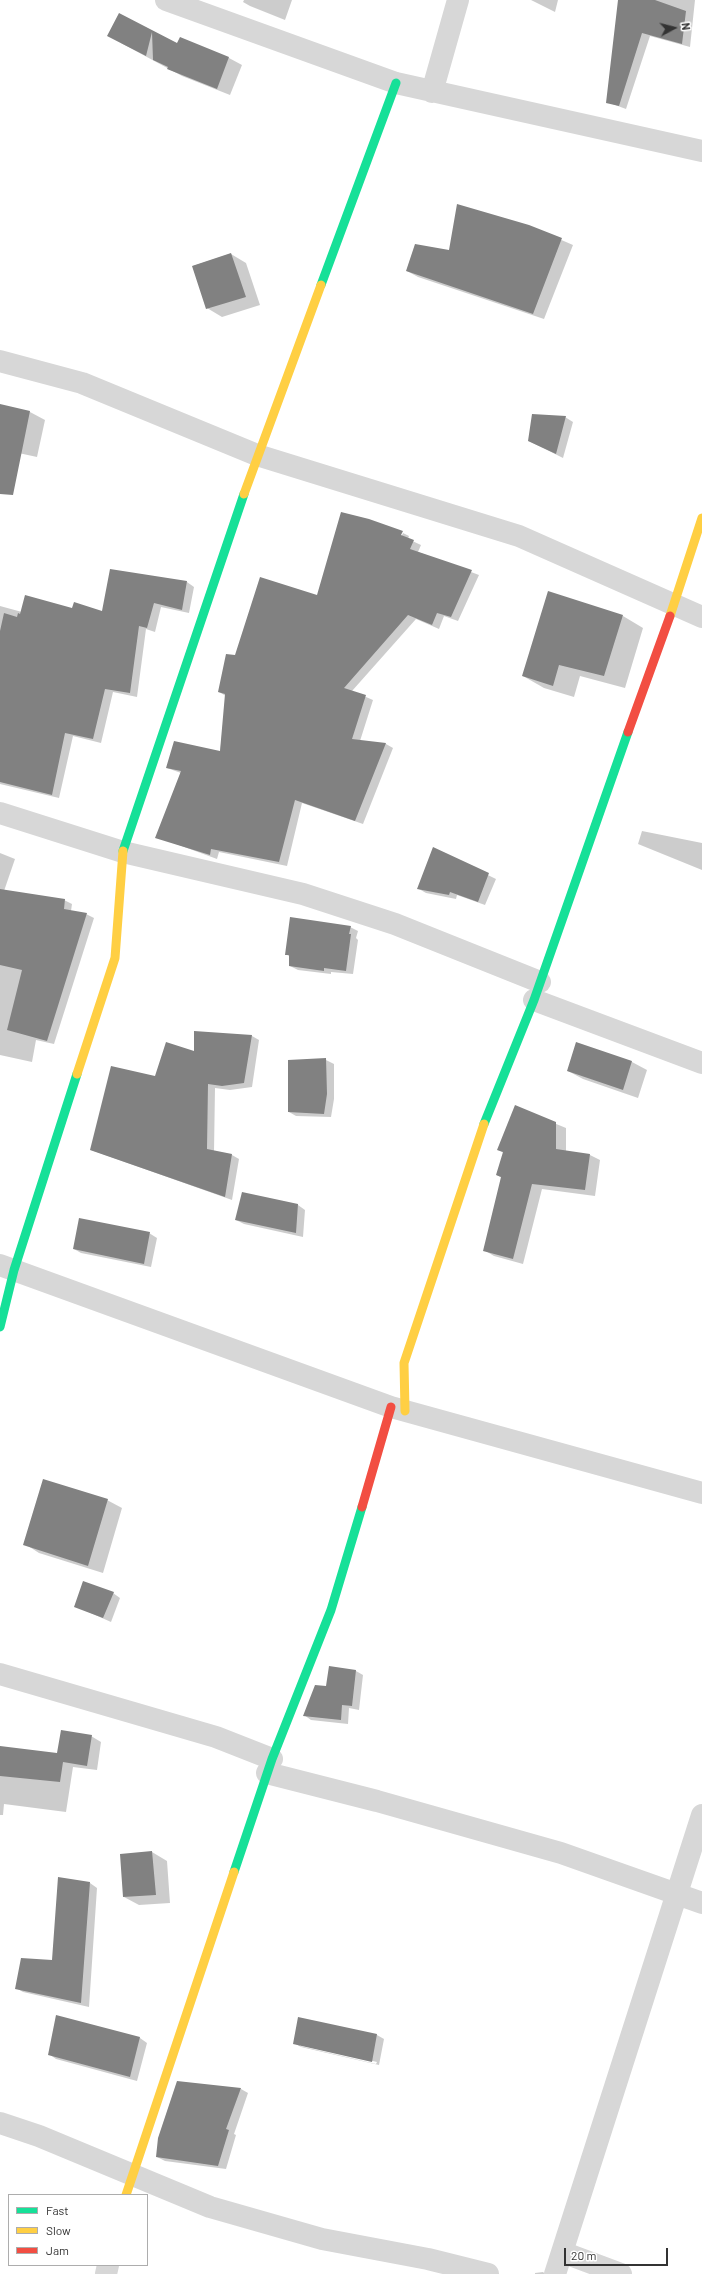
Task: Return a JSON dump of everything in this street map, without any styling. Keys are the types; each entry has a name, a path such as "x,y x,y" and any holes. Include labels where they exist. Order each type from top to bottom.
{"street":[{"path":"166,0 396,83 702,151"},
{"path":"432,92 458,0"},
{"path":"0,1327 7,1267 115,958 122,852 257,455 396,83"},
{"path":"0,361 82,383 257,455 519,536 702,617"},
{"path":"126,2194 248,1836 270,1766 331,1610 398,1409 404,1363 476,1145 537,991 580,865 674,605 702,518"},
{"path":"0,813 122,852 303,894 395,924 537,991 702,1063"},
{"path":"7,1267 398,1409 702,1493"},
{"path":"0,1674 216,1737 270,1766 377,1801 561,1852 702,1902"},
{"path":"555,2274 702,1815"},
{"path":"0,2122 132,2174 210,2207 303,2234 428,2259 488,2274"},
{"path":"562,2252 621,2274"}],"building":[{"path":"618,0 655,0 686,11 682,44 642,33 619,106 606,103"},
{"path":"119,13 177,43 180,37 229,57 217,89 167,69 168,67 153,60 152,32 146,56 107,36"},
{"path":"457,204 529,225 562,238 533,314 406,271 415,244 449,250"},
{"path":"231,253 246,297 206,309 192,266"},
{"path":"0,404 30,411 13,495 0,494"},
{"path":"532,414 566,416 556,454 528,441"},
{"path":"341,512 369,519 403,531 401,535 414,540 410,549 472,570 451,617 437,613 432,625 408,615 344,688 366,695 352,739 386,743 355,821 295,800 279,862 211,849 210,855 155,838 181,771 166,768 174,741 220,751 225,694 218,692 226,654 235,655 260,577 317,595"},
{"path":"110,569 187,581 182,610 154,603 147,628 139,626 130,693 105,689 93,739 65,733 52,795 0,782 0,631 4,613 17,617 18,613 20,614 25,595 72,608 74,602 102,611"},
{"path":"548,591 623,615 604,676 559,665 553,686 522,676"},
{"path":"433,847 489,873 478,902 450,892 449,895 417,889"},
{"path":"0,889 65,899 64,909 87,913 47,1041 7,1030 22,970 0,965"},
{"path":"290,917 351,926 346,971 324,968 324,971 289,966 289,955 285,955"},
{"path":"194,1031 252,1035 244,1083 222,1086 208,1084 207,1149 232,1154 225,1197 90,1150 111,1066 155,1076 166,1042 194,1051"},
{"path":"576,1042 632,1061 623,1090 567,1071"},
{"path":"326,1058 327,1094 324,1114 288,1112 288,1060"},
{"path":"515,1105 556,1122 556,1149 590,1154 585,1190 532,1184 513,1259 483,1251 501,1177 496,1175 503,1152 497,1150"},
{"path":"242,1192 298,1204 296,1233 235,1220"},
{"path":"79,1218 150,1232 144,1264 73,1249"},
{"path":"43,1479 108,1499 88,1566 23,1545"},
{"path":"83,1581 114,1592 103,1618 74,1607"},
{"path":"329,1666 356,1670 352,1706 342,1705 341,1720 303,1716 315,1685 326,1686"},
{"path":"61,1730 92,1735 87,1766 63,1762 60,1782 0,1776 0,1746 57,1753"},
{"path":"152,1851 156,1895 123,1897 120,1854"},
{"path":"58,1877 90,1882 81,2003 15,1989 21,1958 52,1960"},
{"path":"56,2015 140,2037 130,2077 48,2055"},
{"path":"298,2017 377,2034 372,2062 293,2044"},
{"path":"177,2081 241,2088 226,2129 229,2130 218,2166 156,2157 158,2138"}],"traffic: fast":[{"path":"321,285 396,83"},
{"path":"123,851 244,494"},
{"path":"484,1124 534,1000 628,732"},
{"path":"0,1327 14,1270 77,1074"},
{"path":"234,1872 272,1759 331,1610 362,1507"}],"traffic: slow":[{"path":"244,494 321,285"},
{"path":"670,616 702,518"},
{"path":"77,1074 115,958 123,851"},
{"path":"405,1411 404,1363 484,1124"},
{"path":"126,2194 234,1872"}],"traffic: jam":[{"path":"628,732 670,616"},
{"path":"362,1507 391,1407"}]}
